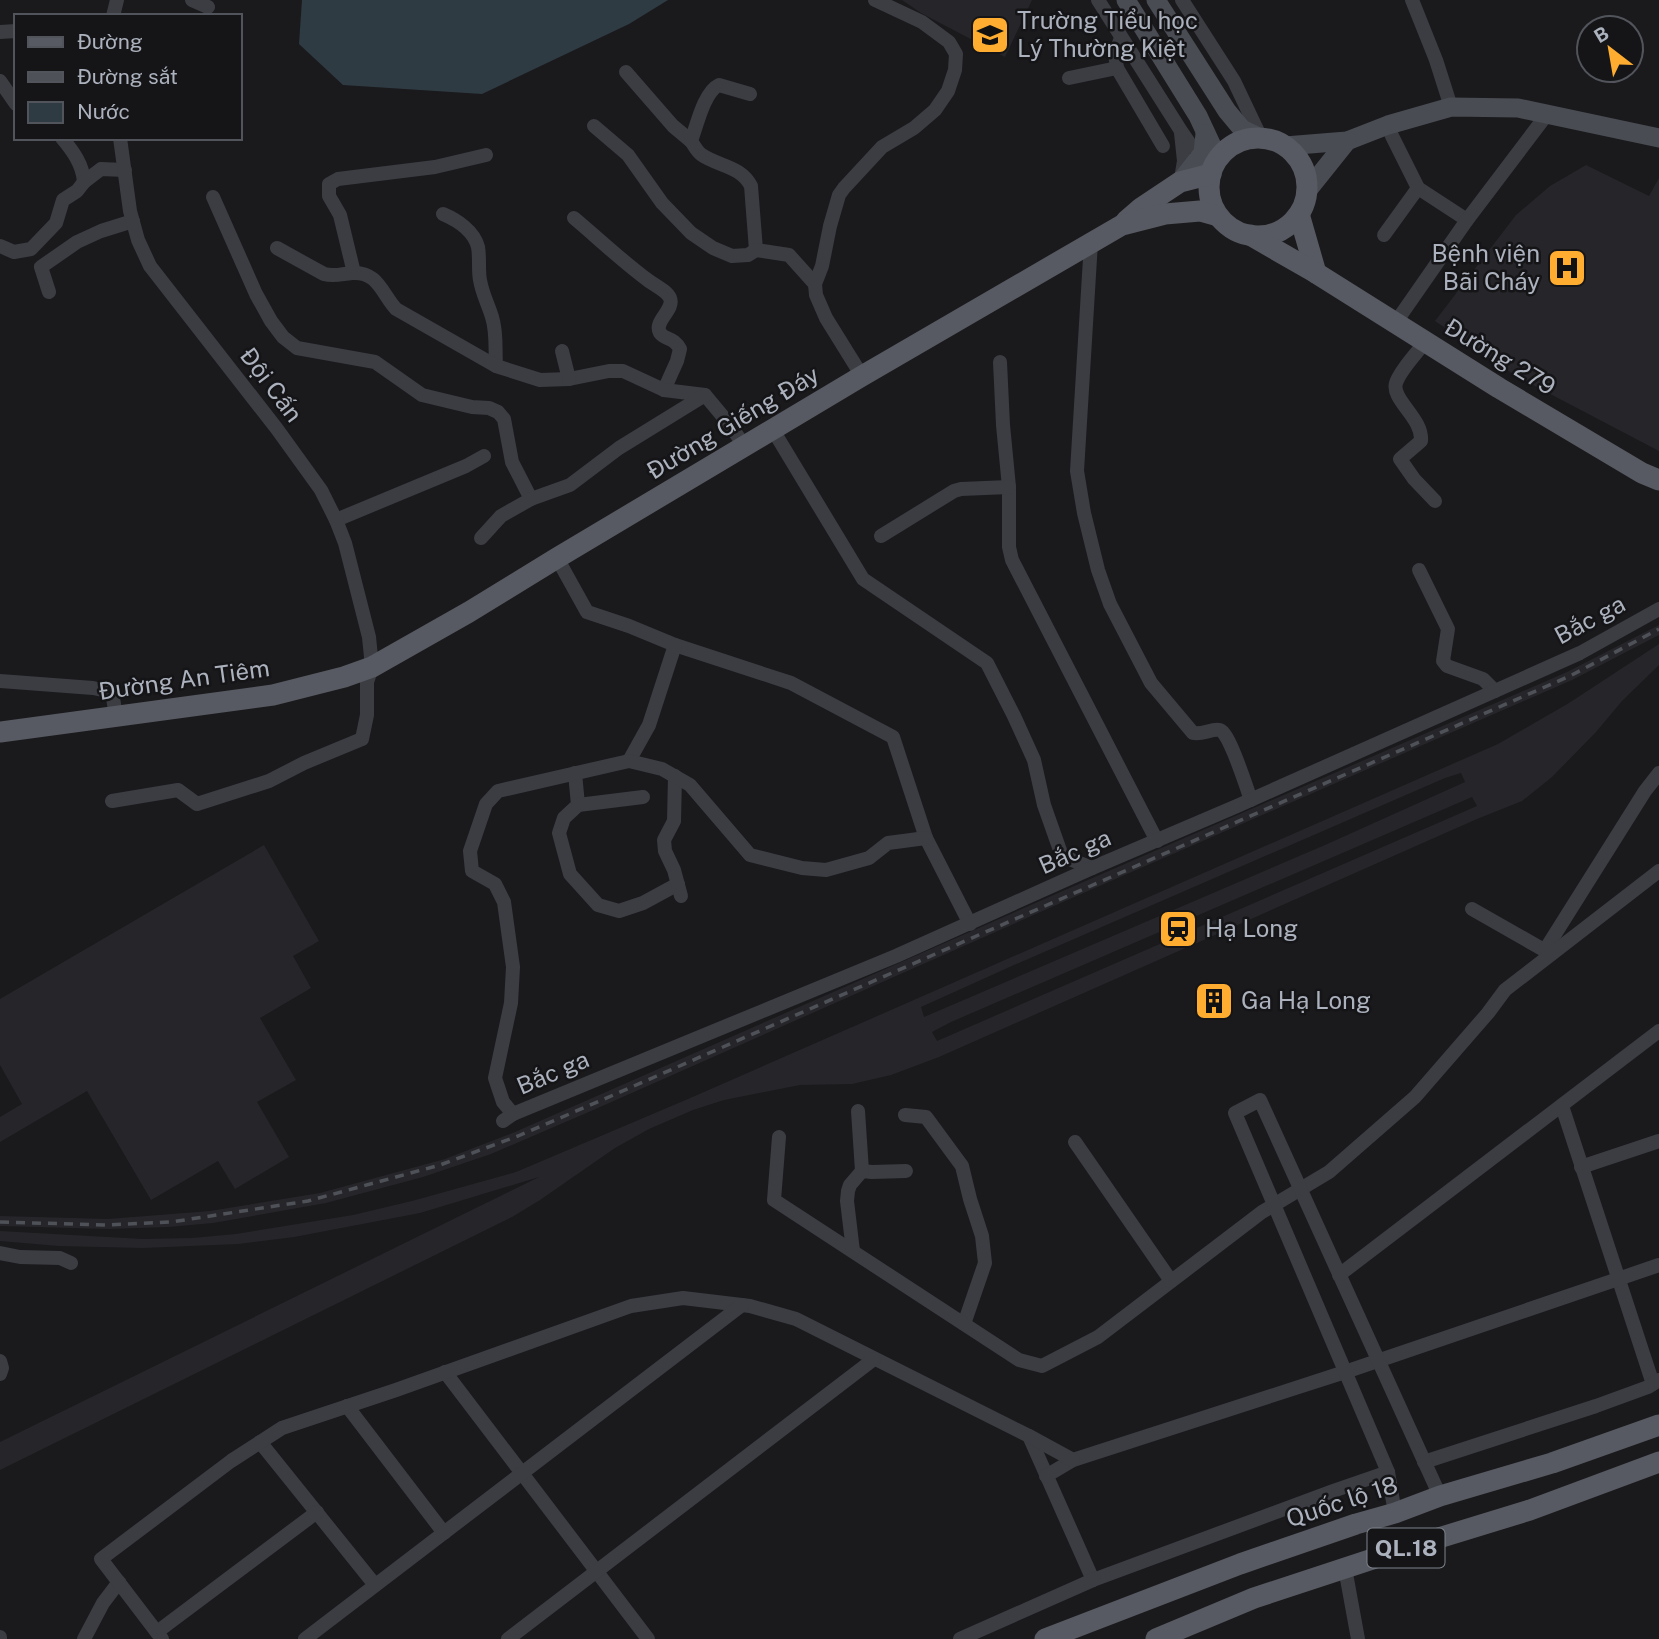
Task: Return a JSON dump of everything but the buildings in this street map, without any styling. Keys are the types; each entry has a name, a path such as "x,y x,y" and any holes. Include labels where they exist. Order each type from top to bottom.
{"main road":[{"path":"1126,0 1206,129 1210,195 1219,216 1238,232 1264,235 1278,232 1290,225 1299,214 1307,191 1307,178 1295,154 1285,146 1273,140 1247,139 1234,144 1210,163"},
{"path":"1156,0 1227,111 1242,129 1261,138"},
{"path":"1285,146 1347,141 1388,125 1451,107 1518,108 1659,138"},
{"path":"1307,191 1347,141"},
{"name":"Đường Giếng Đáy","path":"1122,225 1140,208 1210,163"},
{"name":"Đường Giếng Đáy","path":"372,667 470,612 862,376 1122,225 1165,214 1200,211 1219,216"},
{"path":"1299,214 1316,273"},
{"name":"Đường 279","path":"1251,235 1642,473 1659,480"},
{"name":"Đường An Tiêm","path":"0,732 273,695 372,667"},
{"name":"Quốc lộ 18","path":"1045,1639 1240,1564 1440,1496 1552,1463 1659,1425"},
{"name":"QL.18","path":"1156,1639 1254,1598 1530,1510 1659,1462"},
{"path":"1395,1513 1406,1548"}],"street":[{"path":"192,0 208,7"},
{"path":"862,376 826,318 816,295 815,284 839,195 882,147 914,128 934,110 948,91 956,54 950,42 922,22 875,0"},
{"path":"1098,0 1181,131 1210,163"},
{"path":"1182,0 1234,81 1261,138"},
{"path":"1412,0 1451,107"},
{"path":"1121,38 1115,54 1116,68 1163,146"},
{"path":"1069,78 1116,68"},
{"path":"626,72 700,154 741,173 749,181 756,250"},
{"path":"0,81 14,101"},
{"path":"691,141 704,103 714,87 719,85 750,94"},
{"path":"1396,322 1467,220 1548,113"},
{"path":"1388,125 1418,188 1467,220"},
{"path":"594,126 628,155 662,203 691,233 713,248 732,256 748,255 756,250 789,255 815,284"},
{"path":"1180,182 1184,161 1181,131"},
{"path":"63,140 78,160 84,182"},
{"name":"Đội Cấn","path":"112,801 178,790 197,804 269,781 362,739 367,715 367,682 372,667 369,638 337,520 321,491 276,429 150,267 133,221 120,140"},
{"path":"354,273 340,215 329,196 329,184 332,181 435,167 486,155"},
{"path":"0,246 14,252 31,249 56,223 63,200 77,191 84,182 101,169 125,170"},
{"path":"1384,234 1418,188"},
{"path":"213,197 256,294 283,337 297,348 375,362 422,395 498,412 504,419 512,462 531,499"},
{"path":"443,214 457,220 478,247 482,294 492,317 495,333 496,366"},
{"path":"574,218 671,300 659,327 662,335 674,340 680,349 664,390"},
{"path":"49,292 41,267 77,242 100,231 133,221"},
{"path":"1091,242 1077,471 1098,570 1110,604 1151,683 1193,733 1202,734 1219,729 1223,731 1251,800"},
{"path":"277,248 324,274 333,276 354,273 370,277 378,282 396,309 496,366 540,380 569,379 623,371 664,390 705,395 745,447"},
{"path":"1425,342 1397,380 1395,388 1422,432 1421,441 1401,459 1414,479 1435,501"},
{"path":"562,351 569,379"},
{"path":"1000,362 1009,487 1009,547 1012,560 1157,841"},
{"path":"481,538 501,516 531,499 570,485 619,448 705,395"},
{"path":"773,430 863,579 987,663 1034,760 1044,805 1062,856 1092,868"},
{"path":"337,520 484,456"},
{"path":"881,536 954,491 1009,487"},
{"path":"557,558 586,612 791,683 893,737 926,838 970,924"},
{"path":"1419,570 1448,629 1443,661 1447,666 1483,679 1495,691"},
{"name":"Bắc ga","path":"575,773 498,791 486,804 470,850 472,871 495,884 504,902 513,967 510,1003 495,1078 508,1118 897,956 1251,800 1580,653 1659,609"},
{"path":"629,761 649,725 676,645"},
{"path":"0,681 93,688 112,692 116,716"},
{"path":"578,805 575,773 629,761 662,769 690,785 750,855 789,865 825,870 869,859 888,843 926,838"},
{"path":"1548,952 1645,790 1659,773"},
{"path":"643,797 578,805 564,818 559,833 570,874 598,905 619,911 680,890 665,851 664,840 674,821 675,776"},
{"path":"779,1137 774,1200 1019,1360 1042,1366 1098,1337 1262,1212 1329,1172 1415,1097 1505,990 1548,952 1659,871"},
{"path":"1472,909 1548,952"},
{"path":"1339,1275 1659,1031"},
{"path":"1395,1513 1388,1472 1234,1113 1260,1100 1440,1496"},
{"path":"1424,1462 1596,1406 1656,1382 1618,1279 1562,1107"},
{"path":"853,1251 847,1201 850,1185 862,1171 858,1111"},
{"path":"905,1115 926,1117 962,1166 982,1236 985,1263 964,1324"},
{"path":"1581,1167 1659,1141"},
{"path":"1075,1142 1171,1281"},
{"path":"862,1171 906,1171"},
{"path":"0,1253 20,1257 60,1258 71,1263"},
{"path":"1045,1476 1073,1460 1345,1372 1659,1265"},
{"path":"317,1513 159,1635 101,1559 231,1461 282,1428 631,1306 683,1298 742,1305 796,1319 1073,1460"},
{"path":"304,1639 742,1305"},
{"path":"508,1639 874,1359"},
{"path":"0,1361 0,1374"},
{"path":"445,1372 648,1639"},
{"path":"347,1406 444,1533"},
{"path":"1029,1436 1093,1580"},
{"path":"260,1442 375,1585"},
{"path":"960,1639 1093,1580 1388,1472"},
{"path":"1345,1568 1358,1639"},
{"path":"84,1639 103,1603 119,1583"}],"shaded area":[{"name":"Trường Tiểu học Lý Thường Kiệt","path":"902,0 1032,0 1005,57 921,13"},
{"name":"Bệnh viện Bãi Cháy","path":"1586,165 1649,196 1659,178 1659,451 1516,376 1435,321 1516,215 1550,186"},
{"path":"1659,625 1659,635 1572,680 491,1154 423,1177 326,1203 213,1223 108,1229 0,1226 0,1216 108,1219 210,1211 320,1193 445,1159 515,1132 1567,672"},
{"path":"1659,644 1659,665 1552,777 1522,801 939,1057 891,1075 852,1084 800,1085 724,1100 649,1129 615,1148 512,1217 0,1470 0,1442 539,1177 420,1213 294,1237 238,1244 143,1248 59,1246 0,1241 0,1231 143,1239 236,1234 353,1215 516,1172 1498,744 1569,703","holes":["1461,773 1465,782 924,1017 921,1007","1472,797 1477,806 937,1041 932,1032"]},
{"path":"264,845 319,941 293,956 311,988 260,1018 296,1080 257,1102 289,1157 235,1189 218,1161 151,1200 87,1091 0,1142 0,1117 22,1104 0,1065 0,999"}],"water":[{"path":"302,0 668,0 629,24 482,94 343,85 299,44"}],"railway":[{"path":"0,1222 107,1225 171,1222 308,1201 440,1165 518,1136 602,1100 1570,676 1659,629"}],"place":[{"name":"Trường Tiểu học Lý Thường Kiệt","path":"990,35"},
{"name":"Bệnh viện Bãi Cháy","path":"1567,268"},
{"name":"Hạ Long","path":"1178,929"},
{"name":"Ga Hạ Long","path":"1214,1001"}]}
